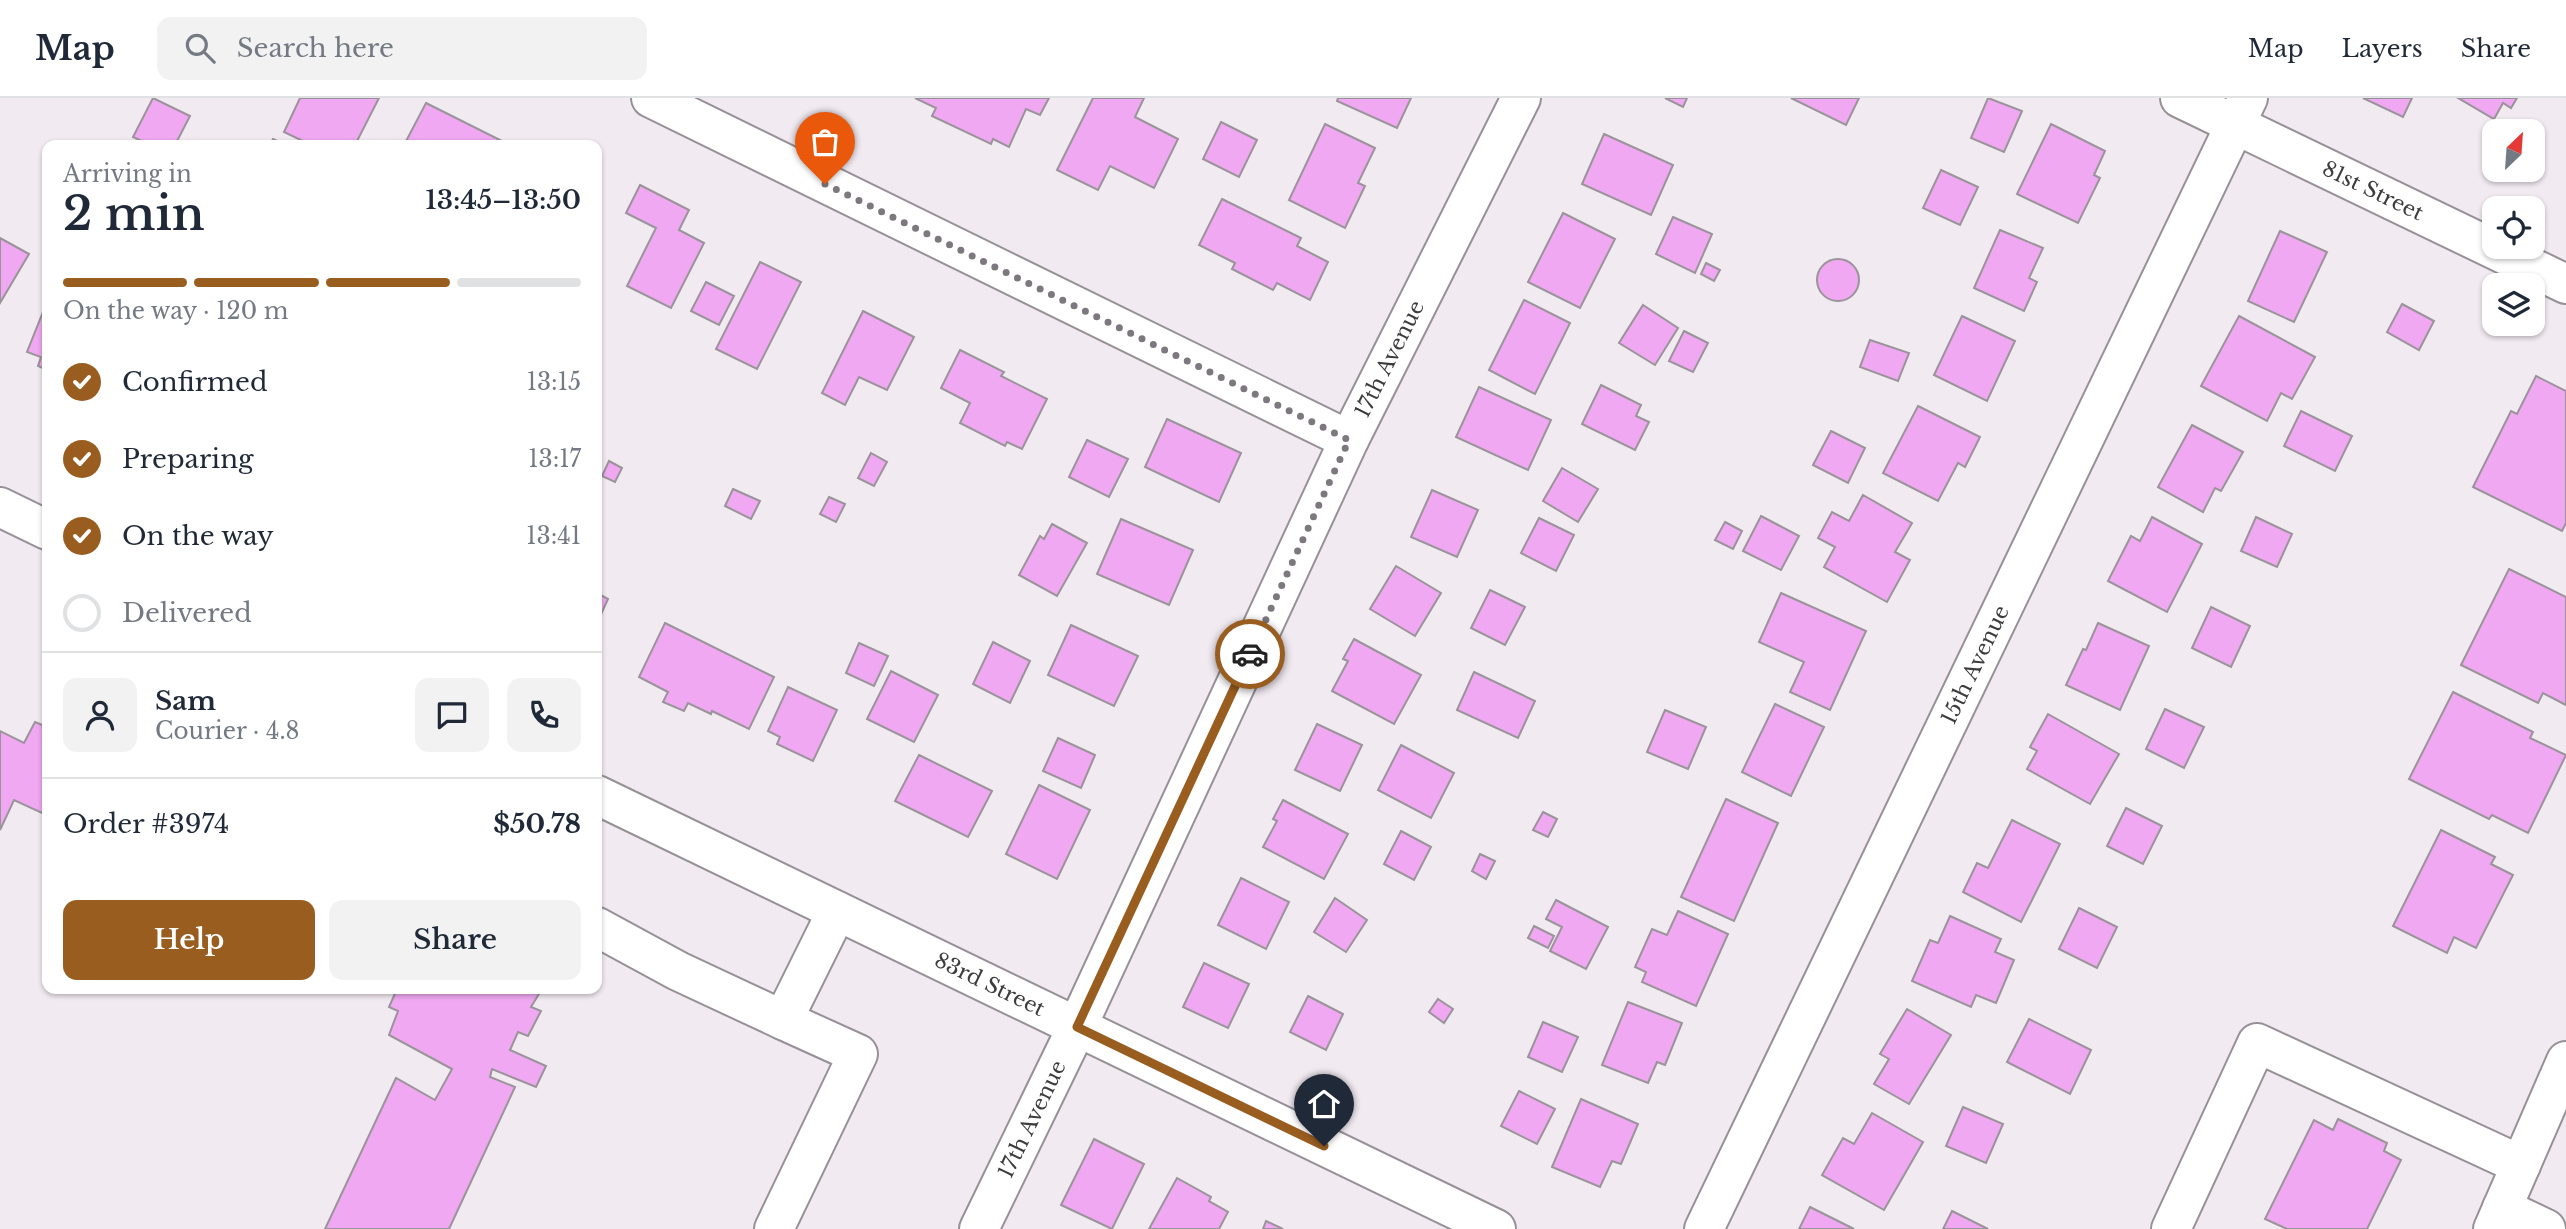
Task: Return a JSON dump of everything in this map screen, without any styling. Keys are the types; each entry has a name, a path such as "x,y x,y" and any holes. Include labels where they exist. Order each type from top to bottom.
{"street":[{"path":"651,98 1349,440"},
{"name":"17th Avenue","path":"979,1229 1077,1027 1349,440 1521,98"},
{"name":"81st Street","path":"2180,98 2241,111 2566,285"},
{"name":"15th Avenue","path":"1704,1229 2241,111"},
{"path":"0,507 42,528"},
{"name":"83rd Street","path":"602,797 1496,1229"},
{"path":"783,1020 837,911"},
{"path":"602,930 678,971 858,1055 774,1229"},
{"path":"2171,1229 2257,1043 2521,1165"},
{"path":"2546,1229 2498,1219 2566,1060"}],"building":[{"path":"153,98 190,116 178,140 139,140 133,137"},
{"path":"300,98 379,98 358,140 301,140 284,132"},
{"path":"915,98 1049,98 1040,115 1026,109 1009,147 993,139 991,144 932,116 936,108"},
{"path":"1093,98 1144,98 1135,117 1178,139 1154,188 1110,166 1098,190 1057,170"},
{"path":"1338,98 1411,98 1397,128 1337,101"},
{"path":"1665,98 1687,98 1683,107"},
{"path":"1791,98 1859,98 1846,125"},
{"path":"1988,98 2022,111 2004,152 1971,138"},
{"path":"2363,98 2412,98 2403,117"},
{"path":"2458,98 2517,98 2511,108 2503,103 2494,119"},
{"path":"426,103 500,140 407,140"},
{"path":"1221,122 1257,140 1239,177 1203,159"},
{"path":"1325,124 1375,148 1358,183 1365,186 1345,228 1289,200"},
{"path":"2051,124 2105,151 2094,175 2100,178 2078,223 2017,194"},
{"path":"1604,134 1673,165 1651,215 1582,184"},
{"path":"1941,170 1978,187 1960,225 1923,208"},
{"path":"640,185 689,210 679,230 704,243 671,308 627,286 656,228 626,213"},
{"path":"1222,199 1301,238 1297,246 1328,262 1310,300 1277,283 1273,290 1232,269 1235,263 1199,245"},
{"path":"1563,213 1615,239 1580,308 1528,282"},
{"path":"1673,217 1712,234 1695,273 1656,254"},
{"path":"2000,230 2043,248 2029,278 2037,282 2024,311 1974,288"},
{"path":"2280,231 2327,252 2294,322 2248,301"},
{"path":"0,238 29,254 0,303"},
{"path":"1838,259 1853,265 1859,280 1853,295 1838,301 1823,295 1817,280 1823,265"},
{"path":"760,262 801,282 757,369 716,349"},
{"path":"1706,263 1720,270 1714,281 1701,274"},
{"path":"706,282 734,296 719,325 691,311"},
{"path":"1524,300 1570,323 1535,394 1489,370"},
{"path":"2402,304 2434,321 2419,350 2387,332"},
{"path":"1643,305 1678,328 1655,365 1619,343"},
{"path":"863,311 914,337 887,390 859,377 845,405 822,393"},
{"path":"42,314 42,368 38,366 41,357 27,352"},
{"path":"1962,316 2015,341 1987,401 1934,375"},
{"path":"2239,316 2315,357 2292,399 2281,393 2267,421 2201,386"},
{"path":"1684,331 1708,343 1693,372 1669,361"},
{"path":"1870,340 1909,353 1898,381 1860,367"},
{"path":"960,350 1004,372 1001,376 1047,399 1022,449 1007,442 1005,446 960,423 970,403 941,388"},
{"path":"2536,376 2566,391 2566,523 2562,531 2473,487 2511,411 2517,414"},
{"path":"1601,385 1641,405 1636,416 1649,422 1635,450 1582,424"},
{"path":"1479,387 1551,420 1528,470 1456,437"},
{"path":"1918,406 1980,437 1965,467 1958,463 1938,501 1883,473"},
{"path":"2301,411 2352,436 2335,471 2284,446"},
{"path":"1167,419 1241,453 1219,502 1145,467"},
{"path":"2192,425 2243,452 2221,491 2215,488 2203,512 2158,487"},
{"path":"1831,431 1865,448 1848,483 1813,465"},
{"path":"1087,440 1128,459 1109,497 1069,477"},
{"path":"871,453 887,462 874,486 858,478"},
{"path":"609,461 622,468 615,482 602,476"},
{"path":"1562,468 1598,489 1578,522 1543,501"},
{"path":"733,489 760,501 751,519 725,506"},
{"path":"1432,490 1478,510 1457,557 1411,537"},
{"path":"1863,495 1912,523 1895,552 1910,560 1887,602 1824,567 1835,547 1818,538 1832,512 1849,521"},
{"path":"829,497 845,504 836,522 820,514"},
{"path":"1761,516 1799,536 1781,570 1743,551"},
{"path":"2152,517 2202,544 2167,612 2108,581 2131,536 2140,541"},
{"path":"2256,517 2292,534 2277,567 2241,551"},
{"path":"1539,518 1574,535 1556,571 1521,553"},
{"path":"1121,519 1193,550 1169,605 1097,574"},
{"path":"1725,522 1742,531 1733,549 1715,540"},
{"path":"1052,524 1087,543 1057,596 1019,575 1040,536 1044,539"},
{"path":"1396,566 1441,593 1415,636 1370,609"},
{"path":"2509,569 2566,597 2566,705 2543,693 2538,703 2461,665"},
{"path":"1490,590 1525,607 1505,645 1471,628"},
{"path":"1781,593 1866,631 1830,710 1790,692 1804,662 1759,642"},
{"path":"602,596 608,599 602,612"},
{"path":"2211,607 2250,626 2231,667 2192,648"},
{"path":"665,623 774,677 749,729 688,703 684,711 663,702 668,692 639,677"},
{"path":"2098,623 2149,646 2120,710 2066,685"},
{"path":"1071,625 1138,656 1114,706 1048,675"},
{"path":"1354,639 1421,675 1394,724 1332,691 1348,661 1343,659"},
{"path":"993,642 1030,661 1010,703 973,684"},
{"path":"859,643 888,656 874,686 846,673"},
{"path":"891,671 938,695 914,742 867,719"},
{"path":"1474,672 1535,701 1518,738 1457,710"},
{"path":"788,687 837,710 813,761 777,744 780,737 768,731"},
{"path":"2453,692 2533,732 2530,738 2566,755 2528,833 2492,815 2489,819 2409,779"},
{"path":"1775,704 1824,727 1791,796 1742,772"},
{"path":"2165,709 2204,727 2184,768 2146,749"},
{"path":"1665,710 1706,727 1688,769 1647,752"},
{"path":"2048,714 2119,754 2090,804 2027,769 2037,751 2030,747"},
{"path":"35,722 42,725 42,813 14,800 0,830 0,731 24,743"},
{"path":"1317,724 1362,745 1340,791 1295,770"},
{"path":"1058,738 1095,755 1081,788 1043,771"},
{"path":"1401,745 1454,773 1431,818 1378,790"},
{"path":"919,755 992,791 968,837 895,801"},
{"path":"1039,785 1090,810 1057,879 1006,854"},
{"path":"1726,799 1778,823 1734,921 1681,897"},
{"path":"1283,800 1348,834 1324,879 1263,847 1277,821 1273,819"},
{"path":"2126,808 2162,826 2143,864 2107,846"},
{"path":"1543,812 1557,819 1548,837 1533,830"},
{"path":"2012,820 2060,844 2021,922 1963,892 1977,863 1988,868"},
{"path":"2441,830 2495,857 2491,864 2513,875 2476,948 2454,937 2447,953 2393,926"},
{"path":"1401,831 1431,847 1414,880 1384,864"},
{"path":"1480,854 1495,861 1486,879 1472,871"},
{"path":"1241,878 1289,902 1266,949 1218,925"},
{"path":"1335,898 1367,920 1346,952 1314,932"},
{"path":"1556,900 1608,927 1586,969 1550,951 1562,927 1546,919"},
{"path":"2079,908 2117,927 2097,968 2059,949"},
{"path":"1678,911 1728,934 1696,1006 1642,982 1646,972 1635,967 1652,929 1667,935"},
{"path":"1950,916 2001,939 1995,952 2014,960 1996,1003 1976,995 1971,1007 1912,981 1930,940 1938,943"},
{"path":"1534,926 1554,936 1548,948 1528,938"},
{"path":"1204,963 1249,984 1228,1028 1183,1007"},
{"path":"395,994 539,994 531,1007 541,1011 528,1036 518,1032 510,1050 546,1066 536,1087 492,1069 490,1077 515,1087 449,1229 325,1229 396,1078 435,1100 452,1069 389,1035 398,1011 389,1007"},
{"path":"1308,996 1343,1014 1326,1050 1290,1032"},
{"path":"1438,999 1453,1009 1444,1023 1429,1012"},
{"path":"1628,1002 1682,1023 1665,1065 1657,1062 1648,1083 1602,1065"},
{"path":"1907,1009 1951,1035 1909,1104 1874,1084 1889,1059 1880,1054"},
{"path":"2029,1019 2091,1050 2070,1094 2007,1062"},
{"path":"1543,1022 1578,1037 1562,1072 1528,1057"},
{"path":"1519,1091 1555,1109 1537,1144 1501,1126"},
{"path":"1581,1099 1638,1124 1621,1164 1612,1161 1600,1187 1552,1167"},
{"path":"1963,1107 2003,1124 1986,1163 1946,1146"},
{"path":"1872,1113 1923,1142 1884,1210 1822,1175 1843,1138 1854,1144"},
{"path":"2338,1119 2387,1143 2384,1151 2401,1160 2367,1229 2287,1229 2265,1219 2314,1120 2333,1130"},
{"path":"1094,1139 1144,1164 1112,1229 1061,1205"},
{"path":"1177,1178 1211,1197 1209,1201 1228,1212 1219,1229 1149,1229"},
{"path":"1810,1207 1854,1229 1799,1229"},
{"path":"1952,1211 1988,1229 1943,1229"},
{"path":"1266,1221 1283,1229 1263,1229"}],"way so far":[{"path":"825,184 1349,440 1250,654"}],"route":[{"path":"1250,654 1077,1027 1324,1146"}]}
